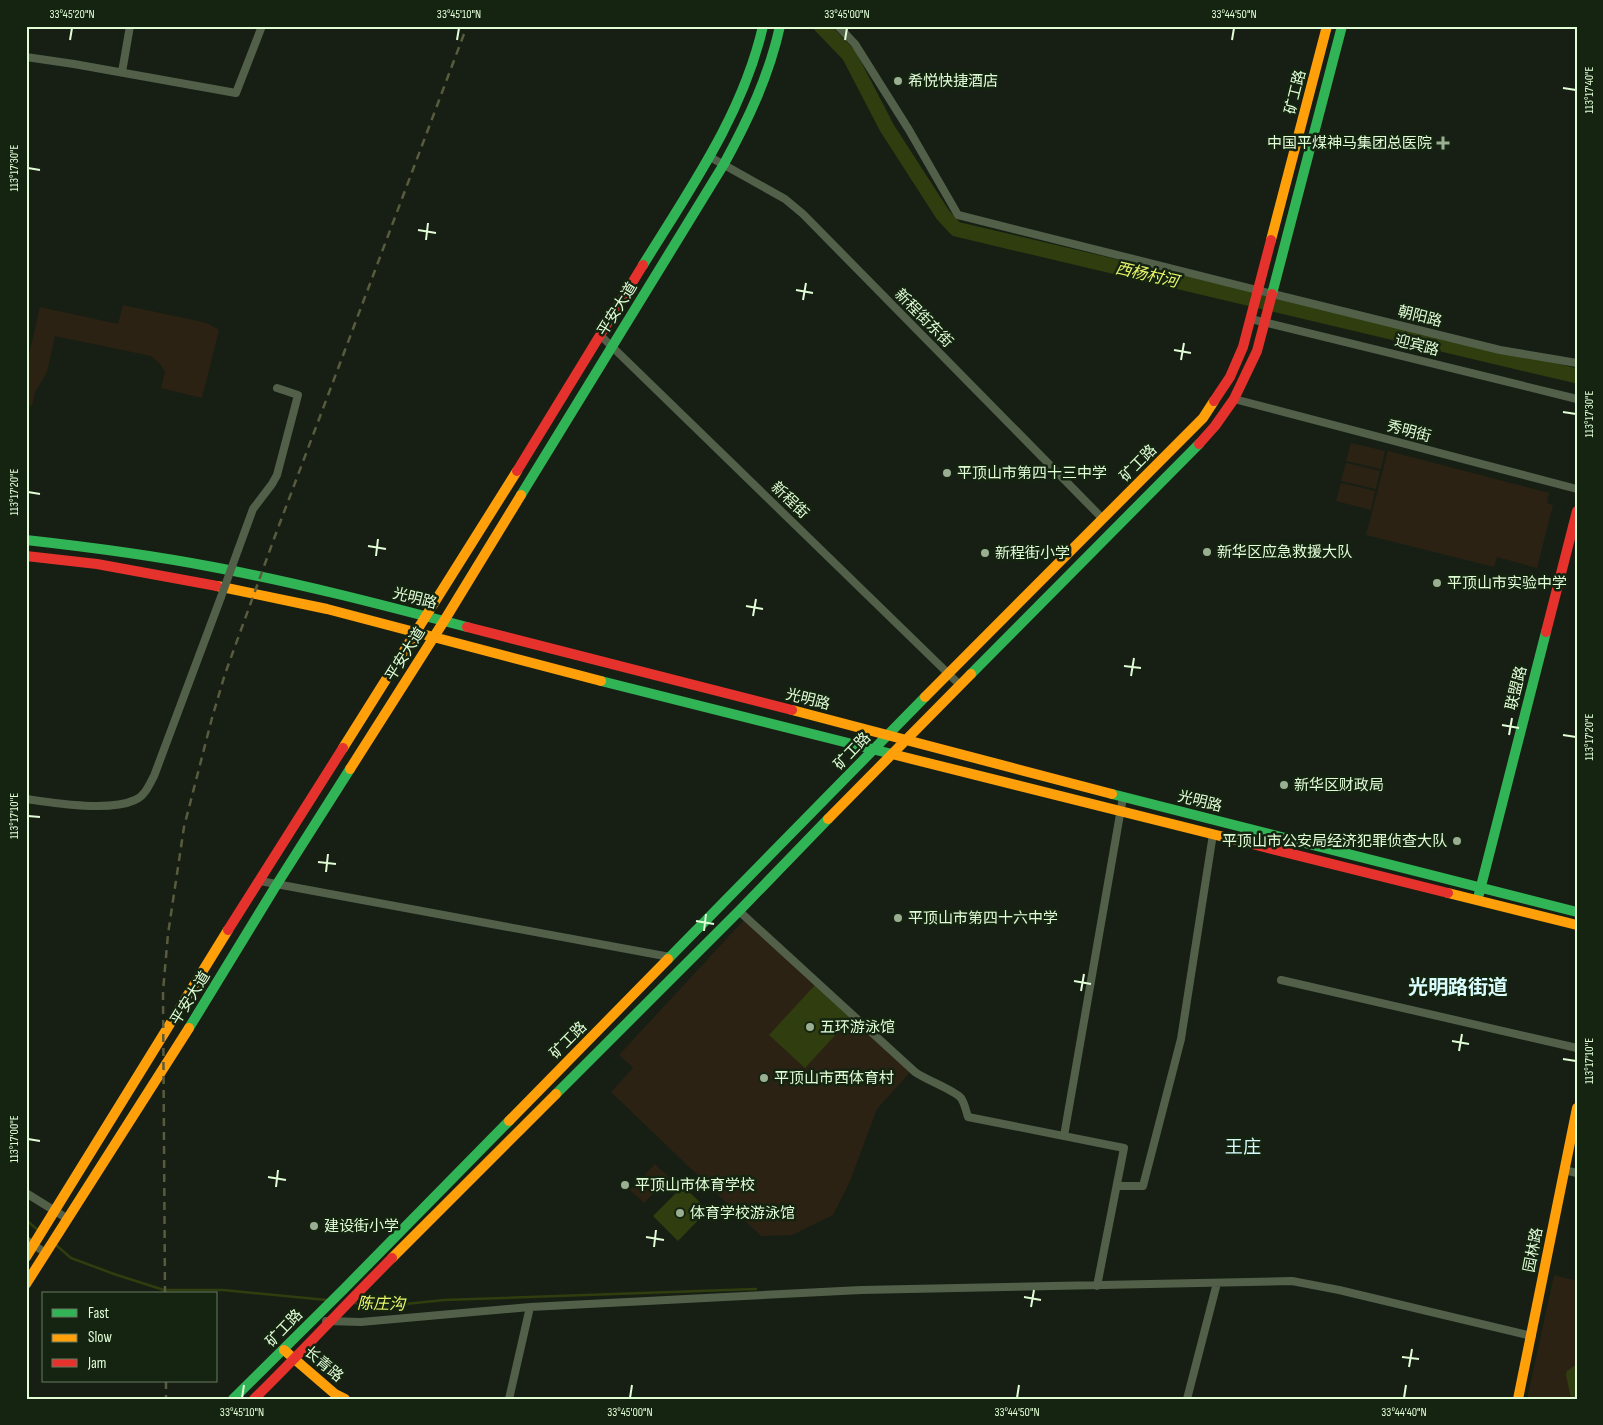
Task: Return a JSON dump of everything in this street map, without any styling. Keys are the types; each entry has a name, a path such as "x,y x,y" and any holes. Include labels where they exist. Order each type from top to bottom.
{"main road":[{"name":"平安大道","path":"26,1257 33,1241 53,1214 186,996 417,633 710,157 740,98 754,61 763,26"},
{"name":"平安大道","path":"26,1284 210,996 277,884 434,637 724,164 743,130 764,84 776,49 780,26"},
{"name":"矿工路","path":"232,1399 284,1350 888,735 1189,433 1213,405 1230,377 1243,347 1327,26"},
{"name":"矿工路","path":"254,1399 739,911 1215,426 1234,399 1257,351 1342,26"},
{"name":"联盟路","path":"1477,900 1577,511"},
{"name":"光明路","path":"26,540 100,548 213,567 330,592 906,739 1122,797 1577,912"},
{"name":"光明路","path":"26,556 97,564 208,584 326,609 892,754 1577,925"},
{"name":"园林路","path":"1518,1399 1577,1108"},
{"name":"长青路","path":"284,1350 335,1394 345,1399"}],"street":[{"path":"122,72 130,26"},
{"path":"26,57 236,93 262,26"},
{"name":"朝阳路","path":"838,26 856,44 958,214 1258,291 1500,350 1577,363"},
{"name":"新程街东街","path":"710,157 785,199 803,214 1104,519"},
{"name":"迎宾路","path":"1252,314 1577,399"},
{"name":"新程街","path":"600,335 960,685"},
{"path":"26,799 59,804 96,806 135,800 145,793 154,776 253,509 277,475 298,396 277,388"},
{"name":"秀明街","path":"1234,399 1577,489"},
{"path":"1064,1136 1122,797"},
{"path":"1117,1186 1143,1186 1180,1039 1213,834"},
{"path":"260,881 670,958"},
{"path":"739,911 915,1072 960,1097 968,1117 1124,1148 1097,1286"},
{"path":"1281,980 1577,1048"},
{"path":"1564,1170 1577,1173"},
{"path":"26,1193 66,1222"},
{"path":"33,1241 48,1250"},
{"path":"312,1320 333,1318 361,1322 530,1307 861,1290 1292,1281 1532,1336"},
{"path":"1187,1399 1217,1283"},
{"path":"509,1399 530,1307"}],"shaded area":[{"path":"123,305 207,323 219,330 202,398 161,388 165,372 160,364 151,356 55,336 47,372 35,392 32,406 26,405 26,368 40,307 118,324"},
{"path":"1351,443 1385,451 1381,469 1346,461"},
{"path":"1388,451 1549,493 1547,503 1553,505 1537,568 1497,557 1494,567 1366,535"},
{"path":"1346,463 1380,471 1376,489 1341,481"},
{"path":"1341,483 1375,491 1371,510 1336,501"},
{"name":"平顶山市西体育村","path":"744,920 911,1071 877,1109 850,1181 833,1215 792,1235 761,1236 611,1092 633,1068 619,1055"},
{"name":"五环游泳馆","path":"815,985 851,1018 805,1068 769,1035"},
{"path":"655,1164 669,1177 644,1203 630,1190"},
{"name":"体育学校游泳馆","path":"683,1186 708,1210 678,1241 653,1216"},
{"path":"1554,1275 1577,1281 1577,1399 1527,1399"},
{"path":"1577,1364 1577,1399 1571,1399 1566,1375 1567,1371"}],"waterway":[{"name":"西杨村河","path":"821,26 849,55 887,128 943,215 956,229 1577,376"},
{"name":"陈庄沟","path":"26,1220 38,1230"},
{"name":"陈庄沟","path":"56,1245 71,1258 164,1290 223,1290 327,1300"},
{"name":"陈庄沟","path":"353,1303 386,1306 444,1300 756,1289"}],"railway":[{"path":"165,1292 163,991 168,934 184,827 225,674 467,26"},
{"path":"166,1382 166,1399"}],"traffic: fast":[{"path":"643,265 696,179 729,120 754,58 763,26"},
{"path":"521,495 724,164 764,80 780,26"},
{"path":"1272,294 1342,26"},
{"path":"971,674 1199,444"},
{"path":"26,540 97,548 245,573 467,627"},
{"path":"1479,894 1546,632"},
{"path":"601,681 892,754"},
{"path":"668,959 925,697"},
{"path":"189,1028 350,769"},
{"path":"1112,794 1577,912"},
{"path":"556,1094 828,819"},
{"path":"233,1399 509,1121"}],"traffic: slow":[{"path":"1271,240 1327,26"},
{"path":"925,697 1203,418 1214,401"},
{"path":"343,748 517,471"},
{"path":"350,769 521,495"},
{"path":"217,586 327,609 601,681"},
{"path":"828,819 971,674"},
{"path":"792,710 1112,794"},
{"path":"892,754 1252,844"},
{"path":"1448,893 1577,925"},
{"path":"26,1257 228,930"},
{"path":"509,1121 668,959"},
{"path":"26,1284 189,1028"},
{"path":"392,1258 556,1094"},
{"path":"1518,1399 1577,1108"},
{"path":"284,1350 335,1394 345,1399"}],"traffic: jam":[{"path":"1214,401 1230,377 1243,347 1271,240"},
{"path":"517,471 643,265"},
{"path":"1199,444 1215,426 1234,399 1257,351 1272,294"},
{"path":"1546,632 1577,511"},
{"path":"26,556 97,564 217,586"},
{"path":"467,627 792,710"},
{"path":"228,930 343,748"},
{"path":"1252,844 1448,893"},
{"path":"254,1399 392,1258"}],"place":[{"name":"希悦快捷酒店","path":"898,81"},
{"name":"中国平煤神马集团总医院","path":"1443,143"},
{"name":"平顶山市第四十三中学","path":"947,473"},
{"name":"新华区应急救援大队","path":"1207,552"},
{"name":"新程街小学","path":"985,553"},
{"name":"平顶山市实验中学","path":"1437,583"},
{"name":"新华区财政局","path":"1284,785"},
{"name":"平顶山市公安局经济犯罪侦查大队","path":"1457,841"},
{"name":"平顶山市第四十六中学","path":"898,918"},
{"name":"五环游泳馆","path":"810,1027"},
{"name":"平顶山市西体育村","path":"764,1078"},
{"name":"平顶山市体育学校","path":"625,1185"},
{"name":"体育学校游泳馆","path":"680,1213"},
{"name":"建设街小学","path":"314,1226"}],"district":[{"name":"光明路街道","path":"1458,987"},
{"name":"王庄","path":"1243,1147"}]}
